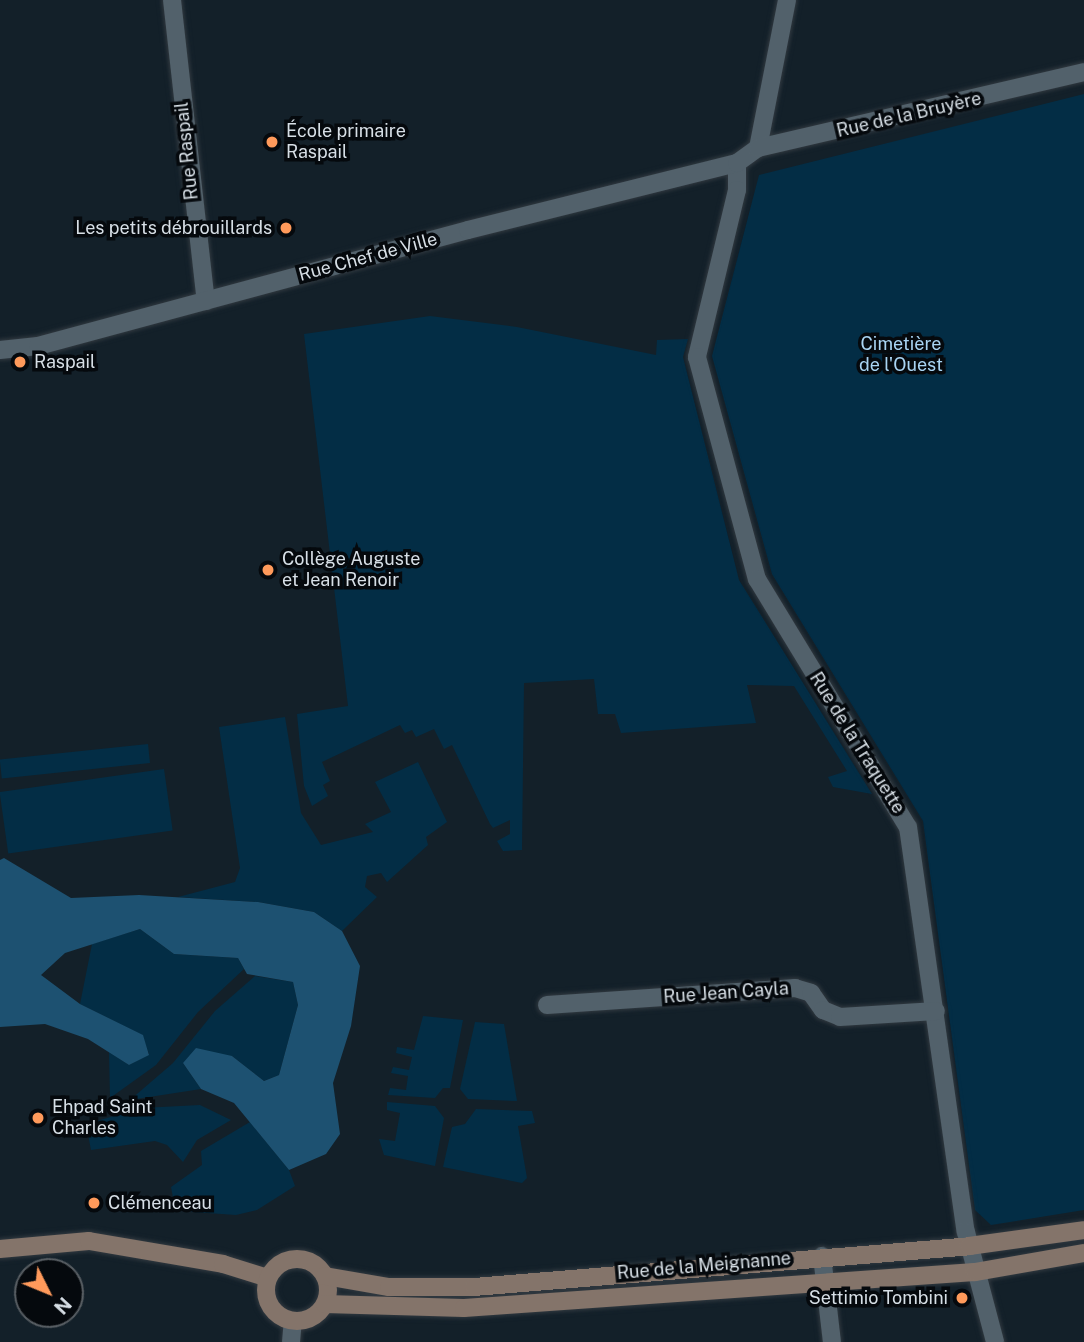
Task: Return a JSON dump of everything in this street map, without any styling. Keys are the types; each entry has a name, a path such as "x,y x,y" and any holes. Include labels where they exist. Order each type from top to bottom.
{"main road":[{"name":"Rue de la Meignanne","path":"325,1276 360,1284 429,1289 969,1246 1084,1230"},
{"path":"0,1250 89,1241 223,1264 268,1278"},
{"name":"Rue de la Meignanne","path":"325,1304 464,1308 824,1280 975,1272 1084,1253"},
{"path":"292,1259 316,1264 325,1276 329,1293 325,1304 310,1319 293,1321 282,1317 268,1301 268,1278 280,1264 292,1259"}],"street":[{"name":"Rue Raspail","path":"173,0 206,301"},
{"path":"758,148 787,0"},
{"name":"Rue de la Bruyère","path":"737,163 758,148 1084,72"},
{"name":"Rue Chef de Ville","path":"0,350 38,346 737,163"},
{"name":"Rue de la Traquette","path":"737,163 737,190 697,357 757,579 908,827 969,1246 995,1342"},
{"name":"Rue Jean Cayla","path":"547,1004 795,988 811,993 823,1010 840,1017 936,1011"},
{"path":"822,1256 832,1342"},
{"path":"291,1342 293,1321"}],"green space":[{"name":"Cimetière de l'Ouest","path":"1084,94 1084,1210 991,1225 975,1210 923,821 772,574 712,356 759,175"},
{"path":"430,316 517,327 656,355 657,340 688,339 683,357 739,580 872,794 833,787 828,777 847,771 794,686 747,685 756,723 621,733 615,714 598,714 594,679 524,683 522,850 503,851 497,841 510,834 510,820 493,828 452,745 444,749 434,729 416,737 412,730 405,733 400,725 322,762 330,781 323,785 328,796 312,806 304,786 297,714 348,706 304,334"},
{"path":"285,717 301,813 321,845 373,832 365,824 391,812 375,782 418,762 447,822 426,837 428,845 387,882 381,873 367,876 365,887 377,897 342,931 314,912 258,902 178,897 235,882 240,868 219,727"},
{"path":"148,744 150,763 2,778 0,760"},
{"path":"164,769 173,830 8,853 0,792"},
{"path":"140,929 174,954 238,958 244,969 198,1012 156,1065 110,1098 109,1052 129,1065 149,1054 142,1035 80,1004 92,944"},
{"path":"255,976 293,982 298,1005 279,1075 264,1081 232,1056 183,1063 201,1089 130,1100 173,1063 215,1011"},
{"path":"423,1016 463,1020 450,1088 443,1088 435,1098 388,1095 390,1088 406,1090 408,1076 391,1073 393,1067 409,1070 412,1057 396,1053 397,1047 414,1050"},
{"path":"475,1022 504,1024 517,1101 468,1099 460,1089"},
{"path":"387,1102 435,1106 444,1118 435,1166 384,1155 379,1139 395,1141 400,1113 387,1110"},
{"path":"200,1105 231,1120 197,1140 183,1162 167,1145 155,1141 91,1150 86,1124 142,1108"},
{"path":"476,1109 532,1111 535,1123 518,1126 527,1178 522,1183 443,1167 452,1127 465,1124"},
{"path":"250,1122 289,1170 295,1186 257,1210 236,1215 193,1212 174,1203 171,1187 202,1165 201,1151"}],"shaded area":[{"path":"4,858 71,898 139,895 258,902 314,912 342,931 360,966 351,1026 333,1083 340,1134 326,1154 289,1170 234,1103 201,1089 183,1063 196,1048 232,1056 264,1081 279,1075 298,1005 293,982 247,974 238,958 174,954 140,929 65,953 41,975 80,1004 143,1035 149,1055 129,1065 88,1039 45,1024 0,1027 0,860"}],"place":[{"name":"École primaire Raspail","path":"272,142"},
{"name":"Les petits débrouillards","path":"286,228"},
{"name":"Raspail","path":"20,362"},
{"name":"Collège Auguste et Jean Renoir","path":"268,570"},
{"name":"Ehpad Saint Charles","path":"38,1118"},
{"name":"Clémenceau","path":"94,1203"},
{"name":"Settimio Tombini","path":"962,1298"}]}
